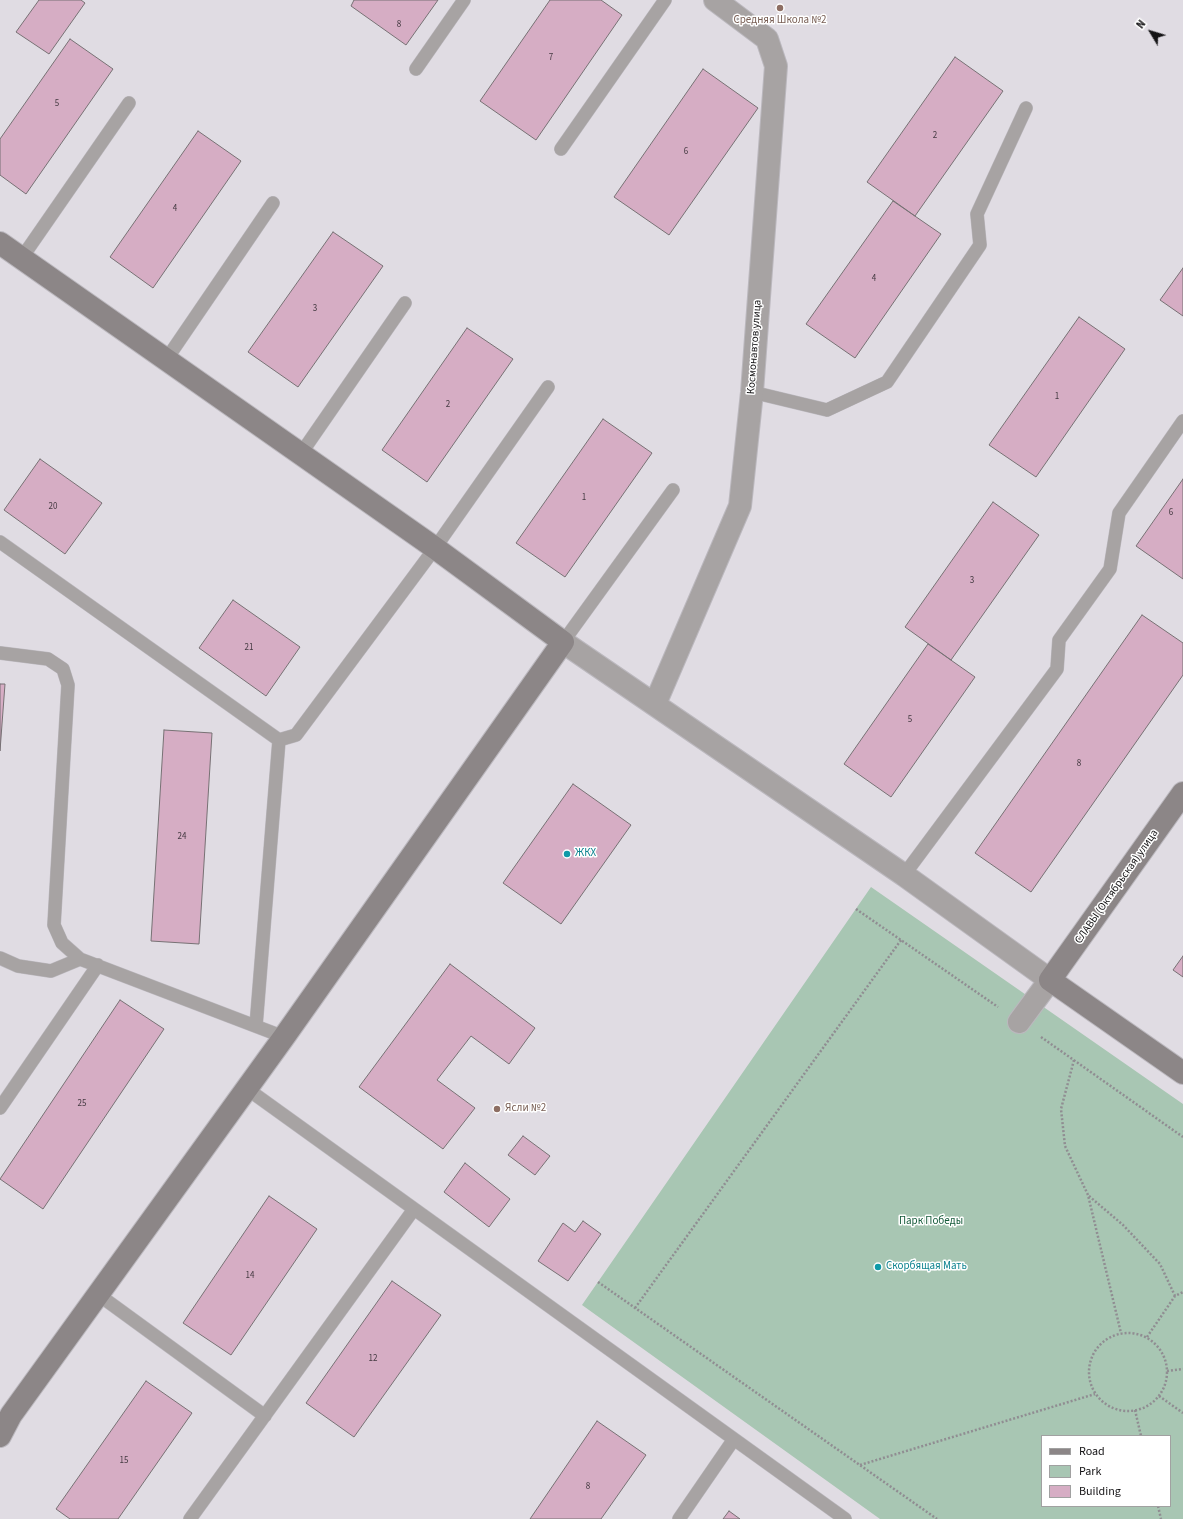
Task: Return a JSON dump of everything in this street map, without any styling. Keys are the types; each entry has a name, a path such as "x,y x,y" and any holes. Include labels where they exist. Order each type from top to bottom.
{"street":[{"name":"Космонавтов улица","path":"655,704 740,506 752,392 776,66 768,39 715,0"},
{"path":"0,243 300,455 436,548 563,642 904,875 1183,1073"},
{"path":"0,1436 11,1415 284,1037 563,642"},
{"name":"СЛАВЫ (Октябрьская) улица","path":"1050,980 1183,793"},
{"path":"1019,1022 1050,980"}],"lane":[{"path":"416,69 464,0"},
{"path":"561,149 665,0"},
{"path":"21,259 130,103"},
{"path":"752,392 827,410 887,382 980,245 977,214 1026,108"},
{"path":"166,360 273,204"},
{"path":"300,455 405,303"},
{"path":"278,740 296,735 436,548 548,387"},
{"path":"904,875 1057,669 1059,640 1110,569 1119,513 1183,421"},
{"path":"563,642 672,490"},
{"path":"0,542 278,740"},
{"path":"0,654 48,659 63,669 68,685 54,926 62,943 80,959 284,1037"},
{"path":"256,1026 278,740"},
{"path":"0,958 18,966 51,971 80,959"},
{"path":"0,1108 98,965"},
{"path":"246,1088 845,1519"},
{"path":"190,1519 414,1209"},
{"path":"99,1295 264,1416"},
{"path":"679,1519 734,1439"}],"path":[{"path":"636,1308 901,940"},
{"path":"1074,1060 1061,1109 1066,1146 1088,1195 1121,1333"},
{"path":"1088,1195 1123,1225 1160,1264 1175,1296"},
{"path":"598,1282 936,1519"},
{"path":"1147,1338 1175,1296 1183,1292"},
{"path":"1121,1333 1134,1333 1147,1338 1158,1346 1164,1358 1167,1371 1166,1384 1159,1396 1150,1405 1135,1410 1126,1411 1114,1409 1103,1403 1095,1394 1090,1382 1089,1370 1091,1357 1098,1347 1108,1338 1121,1333"},
{"path":"1167,1371 1183,1369"},
{"path":"859,1465 1095,1394"},
{"path":"1159,1396 1183,1414"},
{"path":"1135,1410 1141,1435"},
{"path":"1158,1507 1161,1519"}],"green space":[{"name":"Парк Победы","path":"871,887 1183,1104 1183,1519 880,1519 582,1305"}],"building":[{"path":"39,0 81,0 85,3 49,54 16,32"},
{"path":"354,0 438,0 406,45 351,6"},
{"path":"550,0 601,0 622,15 536,140 480,101"},
{"path":"70,39 113,69 26,194 0,175 0,139"},
{"path":"955,57 1003,91 915,216 867,182"},
{"path":"703,69 758,108 669,235 614,197"},
{"path":"198,131 241,161 153,288 110,257"},
{"path":"893,201 941,234 855,358 806,324"},
{"path":"333,232 383,266 298,387 248,352"},
{"path":"1183,268 1183,316 1160,300"},
{"path":"1079,317 1125,349 1036,477 989,445"},
{"path":"467,328 513,359 427,482 382,450"},
{"path":"603,419 652,453 565,577 516,543"},
{"path":"40,459 102,503 65,554 4,510"},
{"path":"1183,479 1183,579 1136,546"},
{"path":"993,502 1039,535 951,660 905,627"},
{"path":"233,600 300,647 266,696 199,648"},
{"path":"1142,615 1183,643 1183,675 1031,892 975,853"},
{"path":"928,644 975,677 891,797 844,764"},
{"path":"0,684 5,684 0,751"},
{"path":"164,730 212,733 199,944 151,941"},
{"name":"ЖКХ","path":"573,784 631,825 561,924 503,883"},
{"path":"1183,956 1183,977 1173,970"},
{"path":"450,964 535,1028 509,1064 471,1036 437,1080 475,1108 443,1149 359,1087"},
{"path":"120,1000 164,1029 43,1209 0,1179"},
{"path":"523,1136 550,1156 535,1175 508,1155"},
{"path":"465,1163 510,1199 489,1227 444,1192"},
{"path":"269,1196 317,1229 231,1355 183,1323"},
{"path":"583,1221 601,1234 568,1281 538,1261 563,1223 575,1232"},
{"path":"392,1281 441,1315 354,1437 306,1403"},
{"path":"146,1381 192,1413 118,1519 70,1519 56,1509"},
{"path":"597,1421 646,1455 601,1519 530,1519"},
{"path":"729,1511 740,1519 723,1519"}],"place":[{"name":"Средняя Школа №2","path":"780,8"},
{"name":"ЖКХ","path":"567,854"},
{"name":"Ясли №2","path":"497,1109"},
{"name":"Скорбящая Мать","path":"878,1267"}]}
